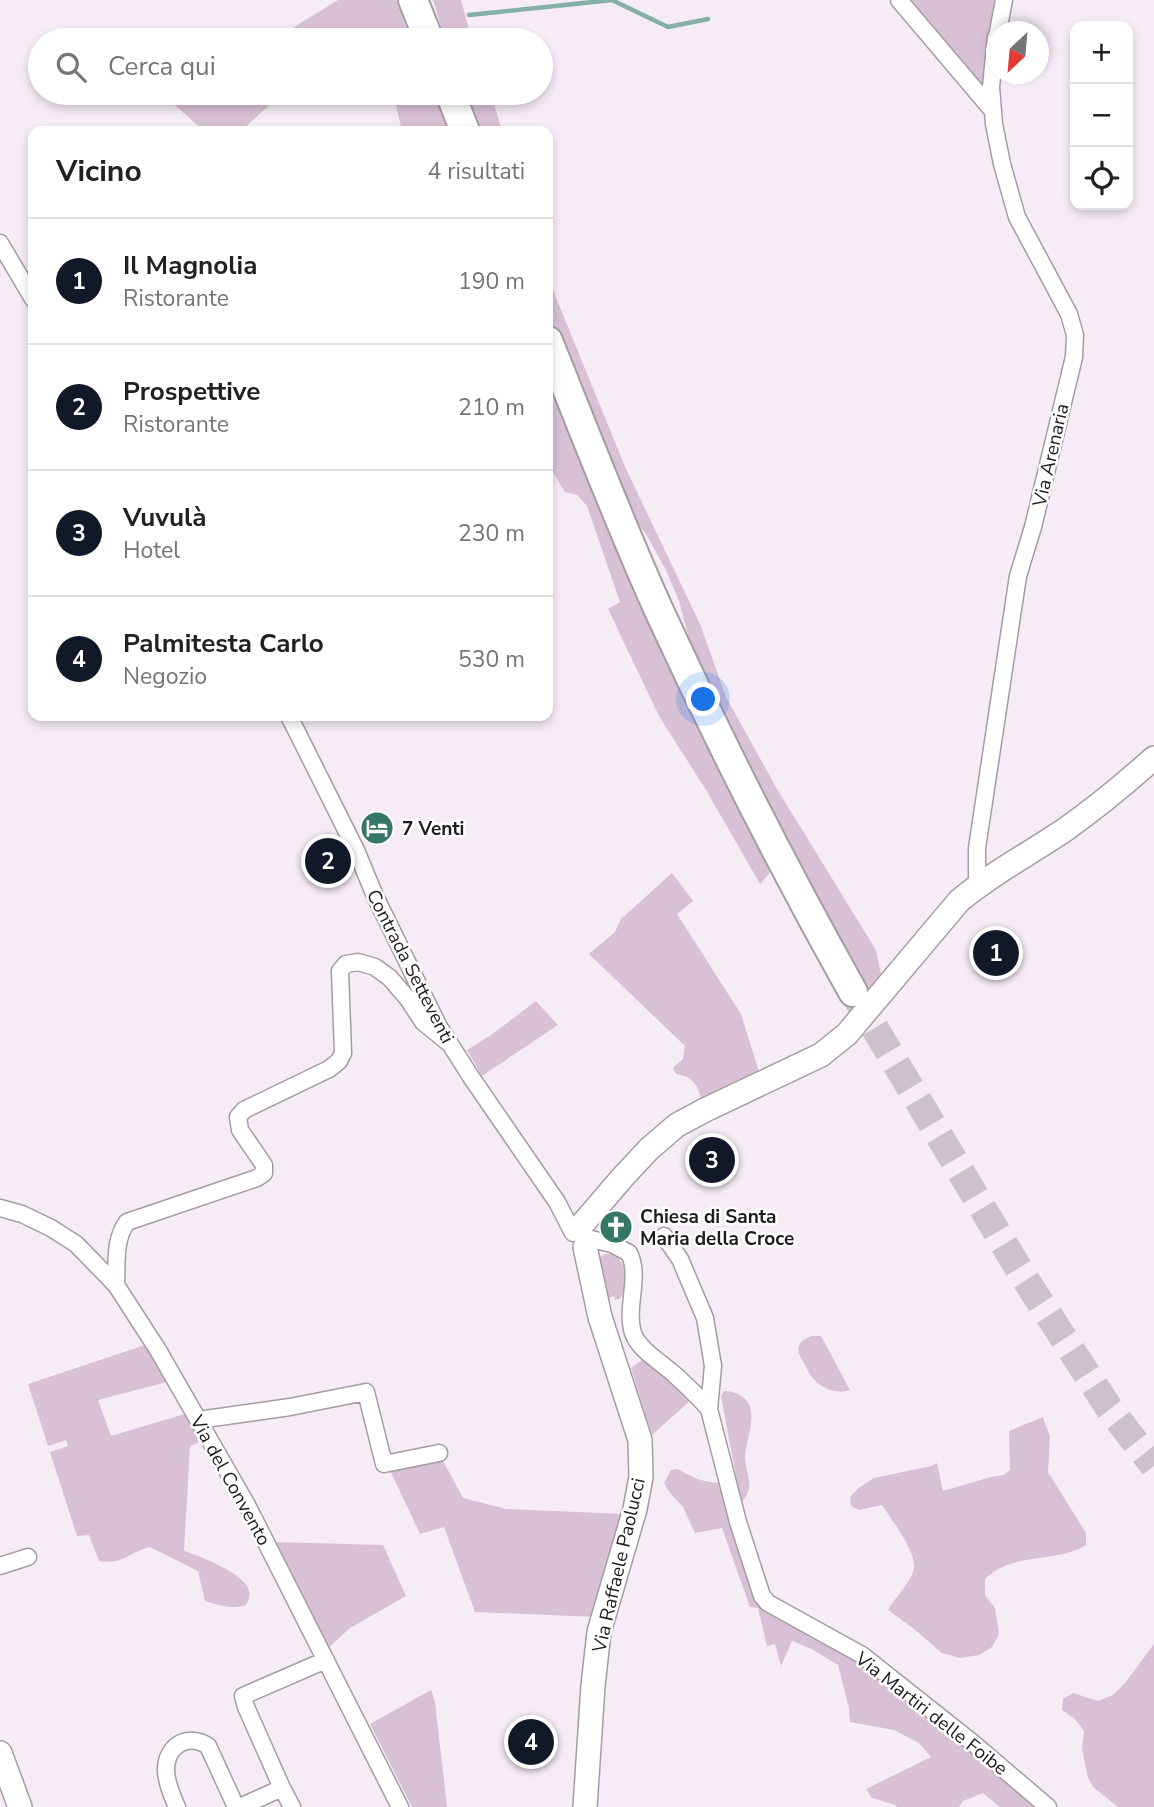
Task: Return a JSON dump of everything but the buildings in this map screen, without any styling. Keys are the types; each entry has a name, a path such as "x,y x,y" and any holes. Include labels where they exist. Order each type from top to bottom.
{"highway":[{"path":"455,105 463,126"},
{"path":"553,353 625,533 685,666 778,855 853,992"}],"main road":[{"path":"583,1235 618,1182 649,1149 677,1125 821,1055 847,1034 959,901 977,886 1066,829 1154,758"},
{"name":"Via Raffaele Paolucci","path":"583,1235 600,1317 640,1440 641,1477 635,1509 599,1632 585,1807"},
{"path":"0,1754 20,1807"}],"street":[{"path":"899,0 993,111"},
{"path":"1000,21 1004,0"},
{"name":"Via Arenaria","path":"977,886 977,848 1018,576 1033,527 1074,357 1075,335 1069,314 1017,218 1002,164 991,84"},
{"path":"0,243 28,291"},
{"name":"Contrada Setteventi","path":"292,721 356,850 375,896 438,1025 557,1202 571,1214 583,1235"},
{"path":"116,1285 118,1241 127,1222 257,1178 264,1173 264,1165 240,1130 238,1117 244,1110 339,1062 343,1054 340,971 346,964 358,962 375,967 390,978 424,1021 450,1044"},
{"name":"Via del Convento","path":"0,1208 22,1214 76,1244 116,1285 158,1350 247,1506 400,1807"},
{"name":"Via Martiri delle Foibe","path":"583,1235 612,1244 629,1253 634,1267 632,1324 635,1338 709,1409"},
{"name":"Via Martiri delle Foibe","path":"664,1236 680,1259 705,1318 713,1366 709,1409 738,1522 762,1596 768,1603 862,1656 1048,1807"},
{"path":"198,1420 290,1407 366,1391 384,1464 439,1453"},
{"path":"0,1566 28,1557"},
{"path":"292,1807 243,1696 326,1660"},
{"path":"177,1807 166,1773 166,1764 174,1748 185,1740 201,1742 208,1746 238,1807 282,1788"}],"shaded area":[{"path":"338,0 396,0 406,28 292,28"},
{"path":"433,0 461,0 469,28 441,28"},
{"path":"902,0 1002,0 999,21 986,21 986,84 991,84 989,101"},
{"path":"175,105 269,105 246,126 198,126"},
{"path":"396,105 439,105 449,126 401,126"},
{"path":"465,105 494,105 501,126 474,126"},
{"path":"553,290 626,469 700,624 726,697 777,789 876,950 883,983 868,998 815,901 697,661 679,601 666,570 625,505 553,328"},
{"path":"553,372 637,599 774,868 760,884 706,790 659,716 608,609 620,602 587,506 577,495 565,492 553,472"},
{"path":"672,873 693,901 677,914 741,1014 761,1078 696,1108 701,1098 698,1088 686,1076 676,1074 673,1068 683,1059 685,1046 589,954 615,932 621,919"},
{"path":"536,1001 558,1025 482,1076 467,1050"},
{"path":"605,1254 618,1258 624,1270 624,1291 621,1298 615,1300 614,1296 606,1299 597,1264 599,1258"},
{"path":"812,1336 821,1336 850,1390 839,1392 829,1389 811,1376 798,1350 801,1342"},
{"path":"148,1344 171,1381 98,1400 111,1436 188,1413 204,1440 190,1446 184,1551 210,1561 244,1582 249,1590 246,1605 231,1607 205,1601 198,1571 150,1547 121,1560 99,1561 89,1535 77,1536 50,1452 68,1446 66,1440 48,1446 28,1384"},
{"path":"646,1357 692,1399 652,1435 631,1368"},
{"path":"724,1391 738,1394 747,1401 752,1415 745,1456 749,1486 741,1503 721,1396"},
{"path":"1043,1417 1050,1437 1048,1472 1086,1533 1086,1545 1074,1551 1021,1561 996,1570 985,1579 985,1595 995,1608 999,1634 992,1647 979,1655 960,1658 942,1653 888,1610 907,1584 914,1568 914,1561 902,1535 882,1505 859,1510 851,1506 850,1497 874,1478 937,1463 943,1491 1004,1475 1010,1470 1009,1431"},
{"path":"441,1457 463,1498 506,1509 623,1514 596,1617 475,1612 444,1527 420,1534 389,1468"},
{"path":"678,1469 699,1479 722,1483 728,1495 738,1550 753,1592 855,1659 926,1718 990,1763 1037,1807 1000,1807 983,1793 963,1801 959,1807 897,1807 872,1798 866,1789 931,1757 919,1743 894,1730 850,1722 838,1665 812,1649 792,1641 781,1666 775,1644 767,1646 758,1608 750,1607 722,1528 695,1533 683,1507 664,1483 671,1470"},
{"path":"275,1542 383,1545 406,1596 350,1628 327,1649"},
{"path":"1154,1644 1154,1807 1118,1807 1093,1787 1088,1778 1082,1749 1084,1731 1075,1719 1062,1710 1063,1699 1073,1693 1098,1701 1113,1695"},
{"path":"431,1690 435,1702 447,1807 412,1807 370,1724"}],"waterway":[{"path":"469,15 612,0 668,27 708,19"}],"tunnel":[{"path":"853,992 1022,1274 1109,1408 1154,1466"}],"place":[{"name":"7 Venti","path":"377,828"},
{"name":"Prospettive","path":"328,861"},
{"name":"Il Magnolia","path":"996,953"},
{"name":"Vuvulà","path":"712,1160"},
{"name":"Chiesa di Santa Maria della Croce","path":"616,1227"},
{"name":"Palmitesta Carlo","path":"531,1742"}]}
